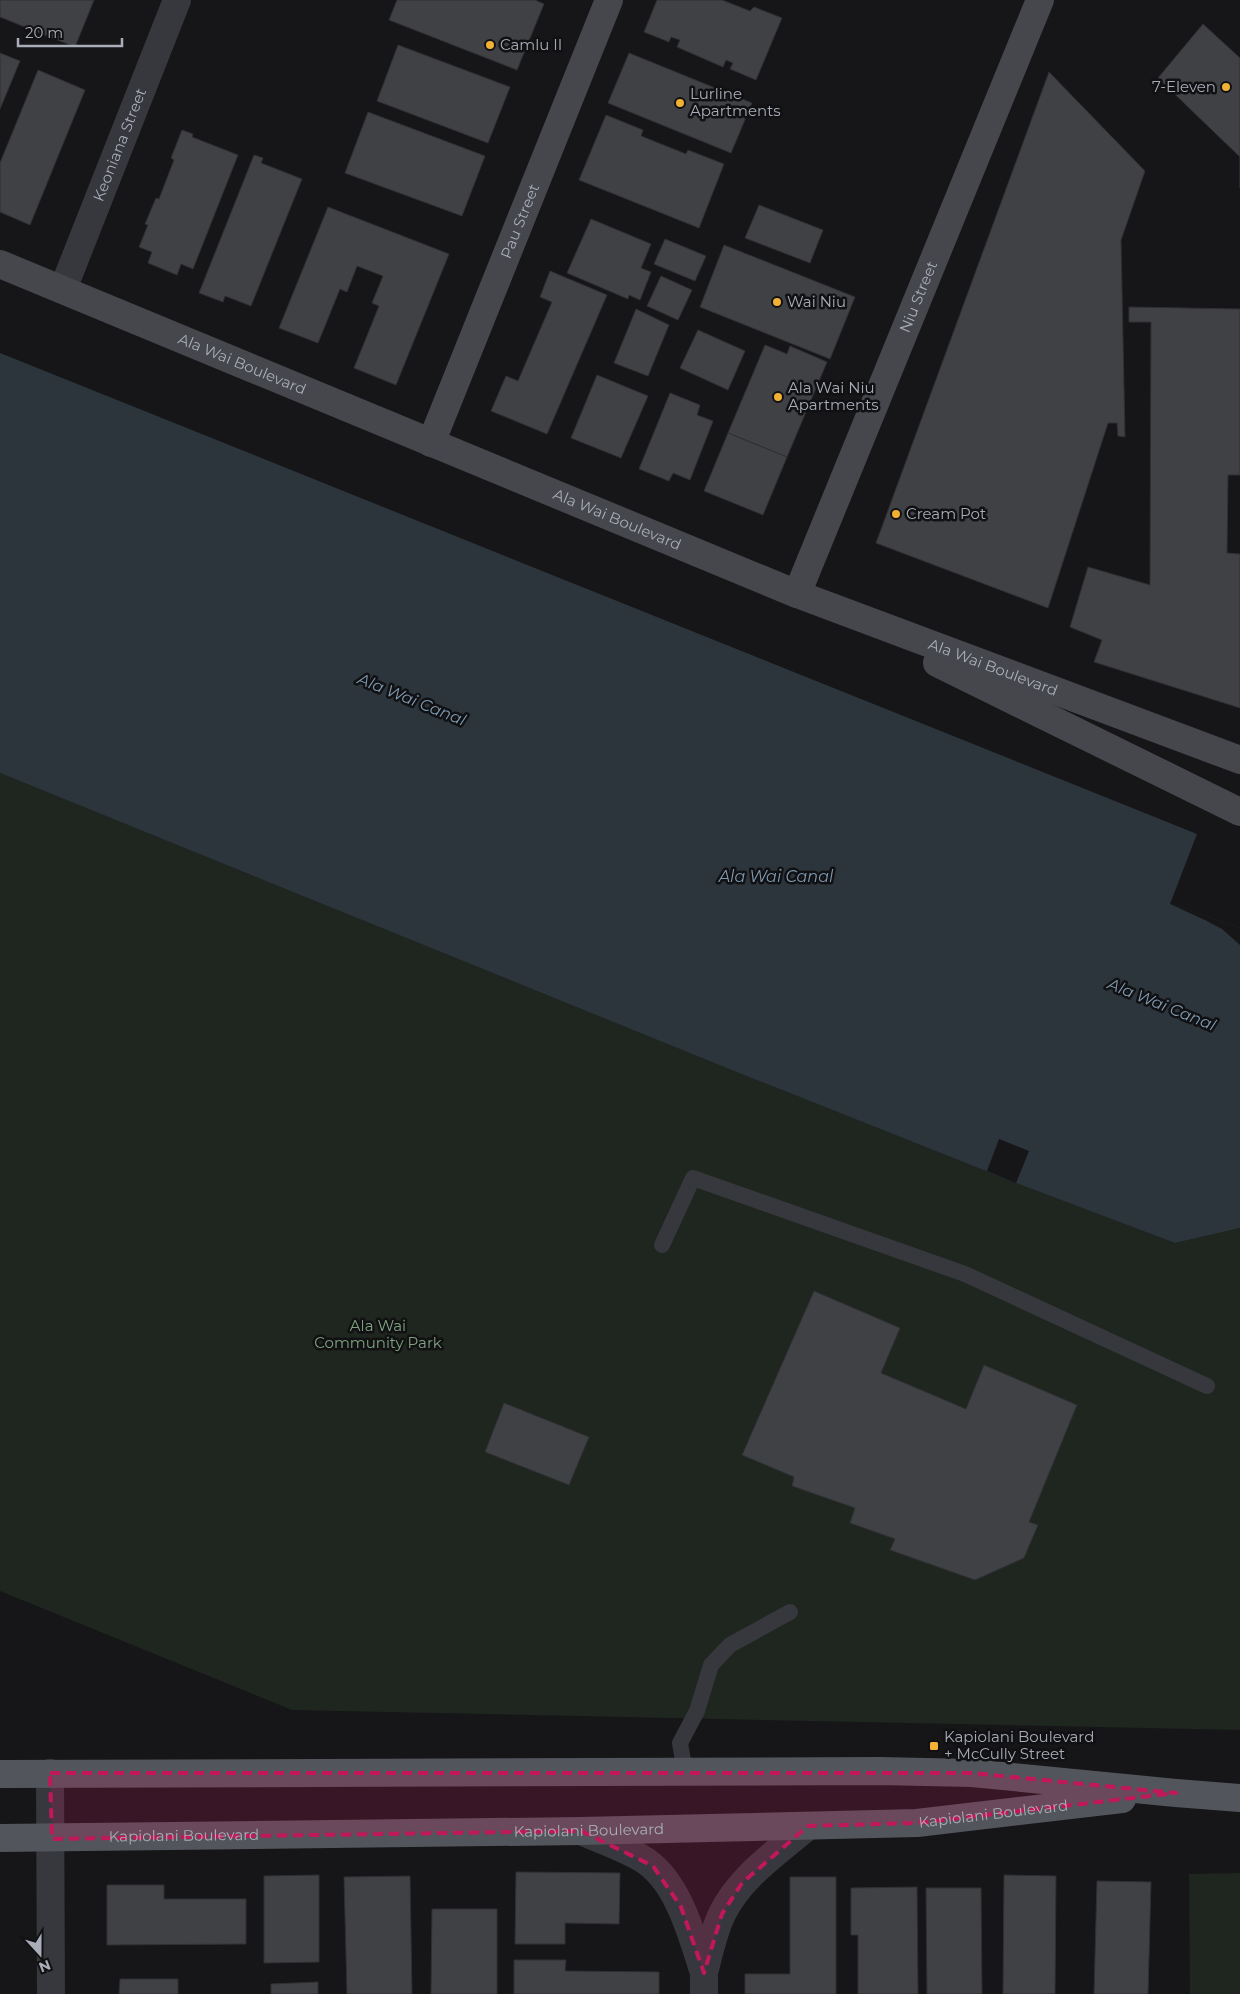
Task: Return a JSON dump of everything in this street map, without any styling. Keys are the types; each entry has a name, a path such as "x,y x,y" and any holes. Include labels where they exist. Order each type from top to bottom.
{"main road":[{"name":"Pau Street","path":"432,444 609,0"},
{"name":"Niu Street","path":"797,594 1040,0"},
{"name":"Ala Wai Boulevard","path":"0,264 797,594 1240,760"},
{"path":"797,594 1240,812"},
{"name":"Kapiolani Boulevard","path":"0,1774 879,1771 972,1773 1176,1794 1240,1798"},
{"name":"Kapiolani Boulevard","path":"0,1838 52,1839 581,1831 917,1823 1176,1794"}],"street":[{"name":"Keoniana Street","path":"62,289 177,0"},
{"path":"50,1773 52,1839 51,1994"},
{"path":"704,1984 714,1934 722,1914 742,1883 808,1826"},
{"path":"581,1831 641,1858 652,1866 673,1893 681,1907 704,1984"}],"lane":[{"path":"662,1245 693,1178 965,1274 1207,1386"},
{"path":"686,1772 680,1743 697,1711 712,1665 730,1645 790,1612"}],"highlighted area":[{"path":"50,1773 972,1773 1176,1793 917,1823 808,1826 742,1883 722,1914 704,1973 681,1907 653,1866 581,1831 52,1839"}],"green space":[{"name":"Ala Wai Community Park","path":"0,773 729,1069 1016,1183 1175,1243 1240,1228 1240,1730 292,1710 0,1591"},
{"path":"1240,1873 1240,1994 1190,1994 1189,1874"}],"water":[{"name":"Ala Wai Canal","path":"0,353 1197,834 1170,904 1240,928 1240,1228 1175,1243 1016,1183 729,1069 0,773"}],"pier":[{"path":"1170,904 1240,928 1240,945 1222,929"},
{"path":"999,1139 1029,1151 1016,1183 987,1171"}],"building":[{"path":"0,0 94,0 75,47 0,17"},
{"name":"Camlu II","path":"397,0 535,0 544,4 517,70 389,20"},
{"path":"657,0 722,0 750,11 754,7 782,18 756,80 730,69 733,63 726,60 723,67 677,47 680,40 671,37 669,42 644,32"},
{"path":"1203,24 1240,58 1240,157 1158,78"},
{"path":"398,45 510,87 488,143 377,101"},
{"path":"0,53 20,61 0,109"},
{"name":"Lurline Apartments","path":"629,53 752,103 731,153 608,103"},
{"path":"38,70 85,90 30,225 0,212 0,163"},
{"path":"1049,72 1145,171 1121,240 1125,437 1118,436 1117,423 1108,423 1048,608 876,543"},
{"path":"368,112 485,156 462,216 345,173"},
{"path":"606,115 643,130 641,136 686,154 688,150 724,164 699,228 579,180"},
{"path":"182,130 193,134 192,137 238,155 193,269 181,264 177,275 148,263 152,252 139,247 148,225 145,224 156,198 159,199 174,160 171,158"},
{"path":"254,155 263,158 261,163 302,179 251,306 225,296 223,302 199,293"},
{"path":"759,205 823,230 810,263 745,238"},
{"path":"328,207 449,254 396,385 354,368 379,306 372,303 383,276 357,266 347,292 340,289 318,343 279,328"},
{"path":"591,219 651,244 641,268 651,272 640,300 629,295 628,299 567,273"},
{"path":"665,239 706,256 695,281 654,264"},
{"name":"Wai Niu","path":"724,245 855,297 830,359 700,307"},
{"path":"550,271 607,295 547,434 491,411 506,376 518,381 552,302 540,297"},
{"path":"661,276 692,290 678,320 647,306"},
{"path":"1129,307 1240,309 1240,475 1228,475 1227,553 1240,554 1240,708 1094,662 1102,640 1070,627 1088,567 1150,585 1151,322 1129,322"},
{"path":"636,309 669,325 648,376 614,363"},
{"path":"698,330 745,351 728,390 680,368"},
{"name":"Ala Wai Niu Apartments","path":"765,345 787,354 790,346 827,362 787,457 728,433"},
{"path":"597,375 648,396 621,458 571,438"},
{"path":"670,393 700,405 697,415 713,421 690,480 673,473 669,481 639,469"},
{"path":"728,433 787,457 763,515 704,491"},
{"path":"814,1291 900,1328 881,1373 966,1409 984,1365 1077,1405 1029,1522 1038,1525 1024,1558 975,1580 890,1550 895,1539 850,1523 855,1508 792,1486 794,1477 742,1455"},
{"path":"504,1403 589,1437 569,1485 485,1452"},
{"path":"516,1872 620,1873 619,1924 565,1923 565,1944 515,1944"},
{"path":"319,1875 319,1962 264,1963 264,1876"},
{"path":"1004,1875 1056,1876 1055,1994 1003,1994"},
{"path":"410,1876 412,1994 347,1994 344,1877"},
{"path":"790,1877 836,1877 836,1994 745,1994 745,1974 790,1974"},
{"path":"1097,1881 1151,1882 1148,1994 1094,1994"},
{"path":"107,1885 164,1885 164,1899 246,1899 246,1944 107,1945"},
{"path":"917,1887 918,1994 858,1994 858,1935 851,1935 851,1888"},
{"path":"926,1888 981,1888 982,1994 927,1994"},
{"path":"432,1909 497,1909 497,1994 431,1994"},
{"path":"514,1960 566,1960 565,1971 659,1972 659,1994 514,1994"},
{"path":"120,1979 178,1979 178,1994 119,1994"},
{"path":"318,1982 318,1994 271,1994 271,1984"}],"place":[{"name":"Camlu II","path":"490,45"},
{"name":"7-Eleven","path":"1226,87"},
{"name":"Lurline Apartments","path":"680,103"},
{"name":"Wai Niu","path":"777,302"},
{"name":"Ala Wai Niu Apartments","path":"778,397"},
{"name":"Cream Pot","path":"896,514"},
{"name":"Kapiolani Boulevard + McCully Street","path":"934,1746"}]}
